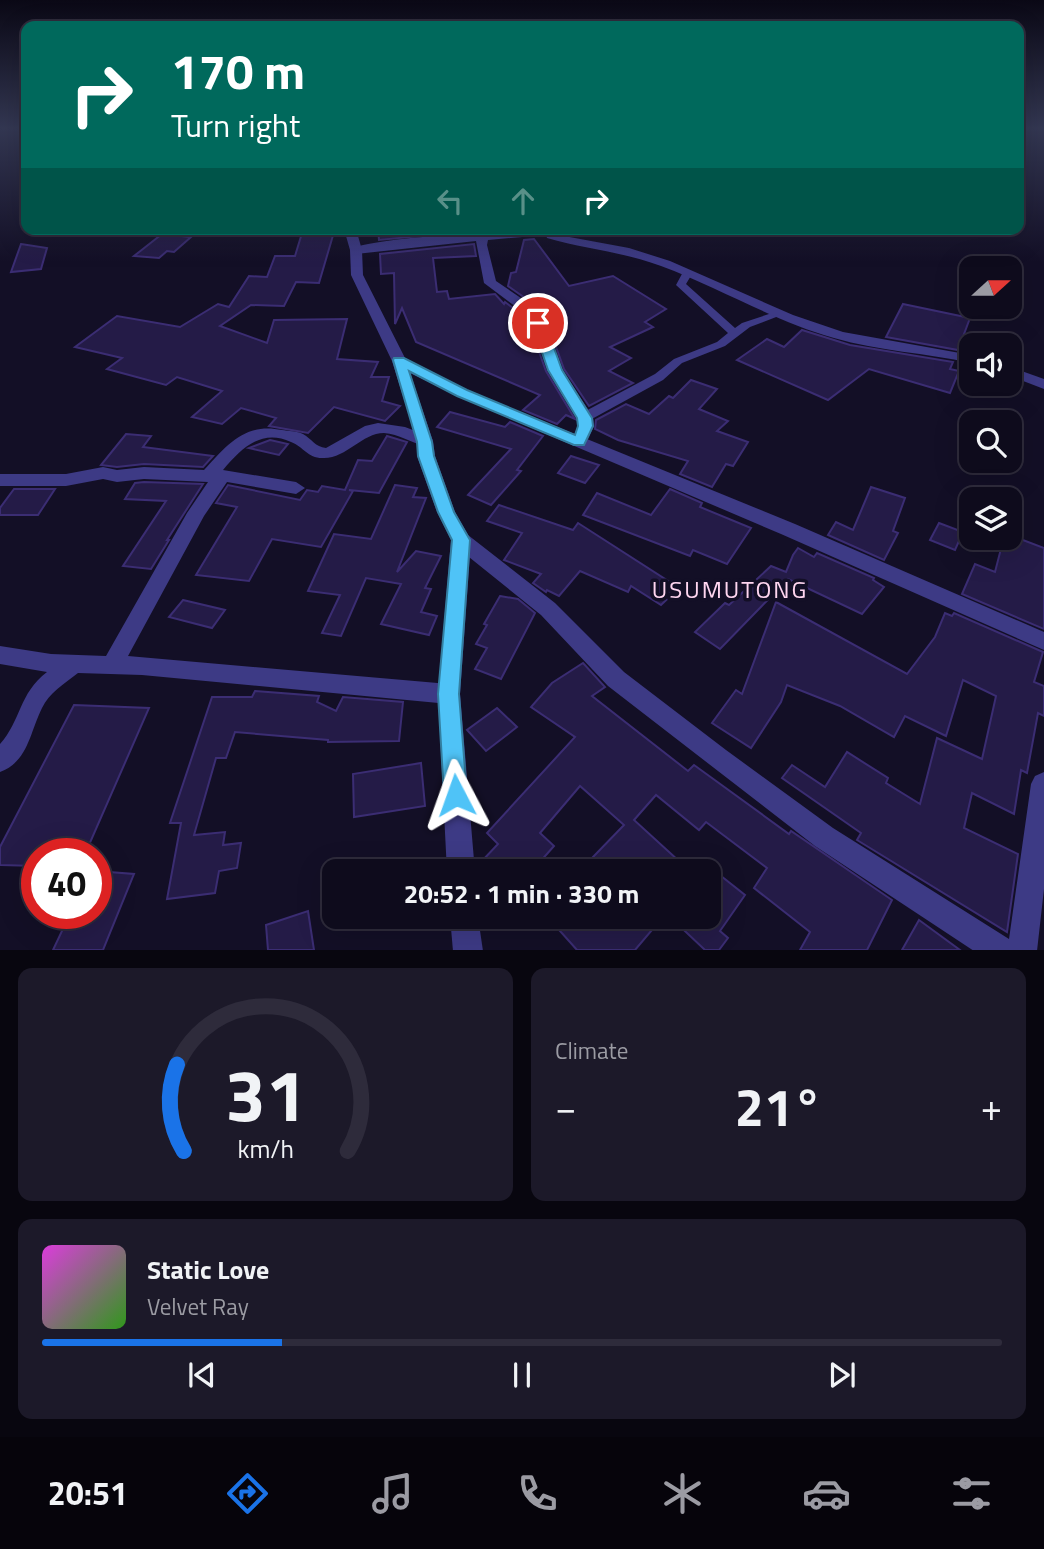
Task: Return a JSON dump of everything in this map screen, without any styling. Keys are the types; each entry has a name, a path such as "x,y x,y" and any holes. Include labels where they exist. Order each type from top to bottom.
{"street":[{"path":"352,235 356,250 357,275 399,360 425,442 426,456 446,512 461,540 548,608 615,679 717,758 824,837 1000,950"},
{"path":"356,250 484,235 481,245 490,283 529,310 538,323 555,370 584,418 586,426 579,442"},
{"path":"552,235 641,255 779,314 850,338 959,357"},
{"path":"687,274 681,285 685,290 704,303 736,334"},
{"path":"584,418 659,377 678,361 721,344 746,325 779,314"},
{"path":"399,360 462,393 788,529 1044,641"},
{"path":"1022,376 1044,384"},
{"path":"112,665 215,476 236,447 250,436 261,433 298,438 307,448 338,452 373,429 402,430 425,442"},
{"path":"0,480 66,480 103,473 117,477 144,473 215,476 296,488"},
{"path":"460,859 449,694 461,540"},
{"path":"0,655 73,664 112,665 449,694"},
{"path":"0,761 19,740 31,705 42,688 73,664"},
{"path":"1022,950 1044,784"},
{"path":"465,929 468,950"}],"building":[{"path":"161,235 191,237 174,252 167,251 159,258 134,256"},
{"path":"301,235 333,235 319,283 296,282 284,306 251,305 220,326 267,343 274,320 347,319 337,359 378,362 371,377 389,377 382,401 400,406 385,421 334,407 308,433 269,426 276,418 241,408 222,424 192,417 222,391 177,377 166,385 107,369 122,358 75,347 117,316 180,327 218,304 229,307 249,276 267,277 275,256 295,256"},
{"path":"379,235 430,235 379,240"},
{"path":"534,239 569,286 613,276 666,309 645,322 653,327 610,347 631,358 609,371 633,383 589,406 564,369 547,322 535,305 508,286 511,273 516,272 524,240"},
{"path":"21,244 47,248 41,269 11,272"},
{"path":"474,244 476,256 433,258 437,292 447,291 449,299 495,294 504,304 505,302 522,315 529,324 546,371 575,419 566,415 557,424 523,410 540,395 416,342 402,308 395,324 394,273 381,274 380,254"},
{"path":"903,304 959,316 959,319 970,319 964,333 959,333 958,350 886,337"},
{"path":"802,330 850,345 953,362 950,369 959,371 950,393 869,369 828,400 737,360 767,339 784,347"},
{"path":"691,380 717,389 699,409 728,421 717,431 748,442 733,466 726,464 712,487 680,474 688,461 618,440 595,429 596,420 626,404 649,414 669,396 673,398"},
{"path":"450,412 505,427 510,422 543,436 517,470 521,471 491,505 468,495 511,449 437,427"},
{"path":"126,434 151,436 143,447 213,456 203,467 101,465"},
{"path":"387,436 407,442 379,493 349,490 353,491 321,547 272,539 249,581 196,575 237,507 216,503 228,485 300,500 307,490 318,492 322,486 345,490 358,460 372,461"},
{"path":"270,440 288,444 279,455 249,448"},
{"path":"571,456 599,465 585,483 558,473"},
{"path":"135,483 203,484 151,569 123,566 166,501 125,499"},
{"path":"395,485 417,488 413,497 426,498 397,572 416,551 441,556 425,588 431,589 421,612 437,616 429,635 381,624 401,584 366,578 341,636 322,633 340,595 308,591 334,534 371,539"},
{"path":"871,487 905,498 893,531 898,533 884,560 828,535 836,522 853,530"},
{"path":"14,489 55,489 38,515 0,515 0,508"},
{"path":"670,489 702,503 700,507 751,528 727,564 693,550 690,556 583,515 597,493 651,515"},
{"path":"499,505 573,530 578,523 679,588 661,605 631,586 628,592 580,571 559,596 547,590 546,592 533,583 541,574 504,560 522,533 487,521"},
{"path":"939,523 959,530 959,541 955,550 930,540"},
{"path":"1022,540 1044,548 1044,629 962,594 975,564 995,572 1001,550 1022,550"},
{"path":"798,548 814,557 817,553 874,578 873,580 884,587 862,614 788,579 720,649 695,632 725,603 729,605 771,566 786,572"},
{"path":"500,596 518,599 535,613 501,679 475,669 487,648 476,644"},
{"path":"183,600 225,610 212,628 169,617"},
{"path":"776,602 907,674 935,637 945,613 952,616 954,613 1043,652 1034,682 1044,686 1044,716 1038,713 1027,773 1021,770 1014,814 972,793 964,828 1018,854 1007,932 857,840 861,833 782,778 792,765 825,787 847,752 888,778 886,783 920,804 937,738 982,759 996,696 963,680 946,736 905,716 894,737 840,706 787,685 781,702 751,748 712,723 736,690 742,694"},
{"path":"583,663 605,687 592,696 688,771 694,765 789,834 791,831 892,900 867,950 800,950 810,932 754,888 767,868 706,822 699,830 656,795 634,820 677,859 593,859 624,825 580,786 540,833 554,846 542,859 484,859 498,844 487,833 575,737 531,707 552,683"},
{"path":"255,691 319,696 317,702 336,711 343,697 403,702 399,741 328,742 235,732 226,758 216,758 194,835 225,832 223,845 241,843 237,868 219,871 215,893 167,899 181,823 170,823 212,697 252,697"},
{"path":"74,705 149,708 92,838 21,838 21,866 0,865 0,847"},
{"path":"497,708 517,727 486,751 467,730"},
{"path":"421,763 425,806 354,817 353,774"},
{"path":"112,872 134,874 112,928"},
{"path":"721,876 745,895 720,931 728,938 719,950 705,950 683,929 721,929"},
{"path":"308,911 314,950 268,950 266,925"},
{"path":"919,920 960,950 902,950"},
{"path":"63,929 112,929 103,950 53,950"},
{"path":"653,929 635,950 577,950 560,931"}],"district":[{"name":"USUMUTONG","path":"730,590"}],"route":[{"path":"456,795 449,694 461,540 446,512 426,456 425,442 399,360 462,393 579,442 586,426 584,418 555,370 538,323"}]}
